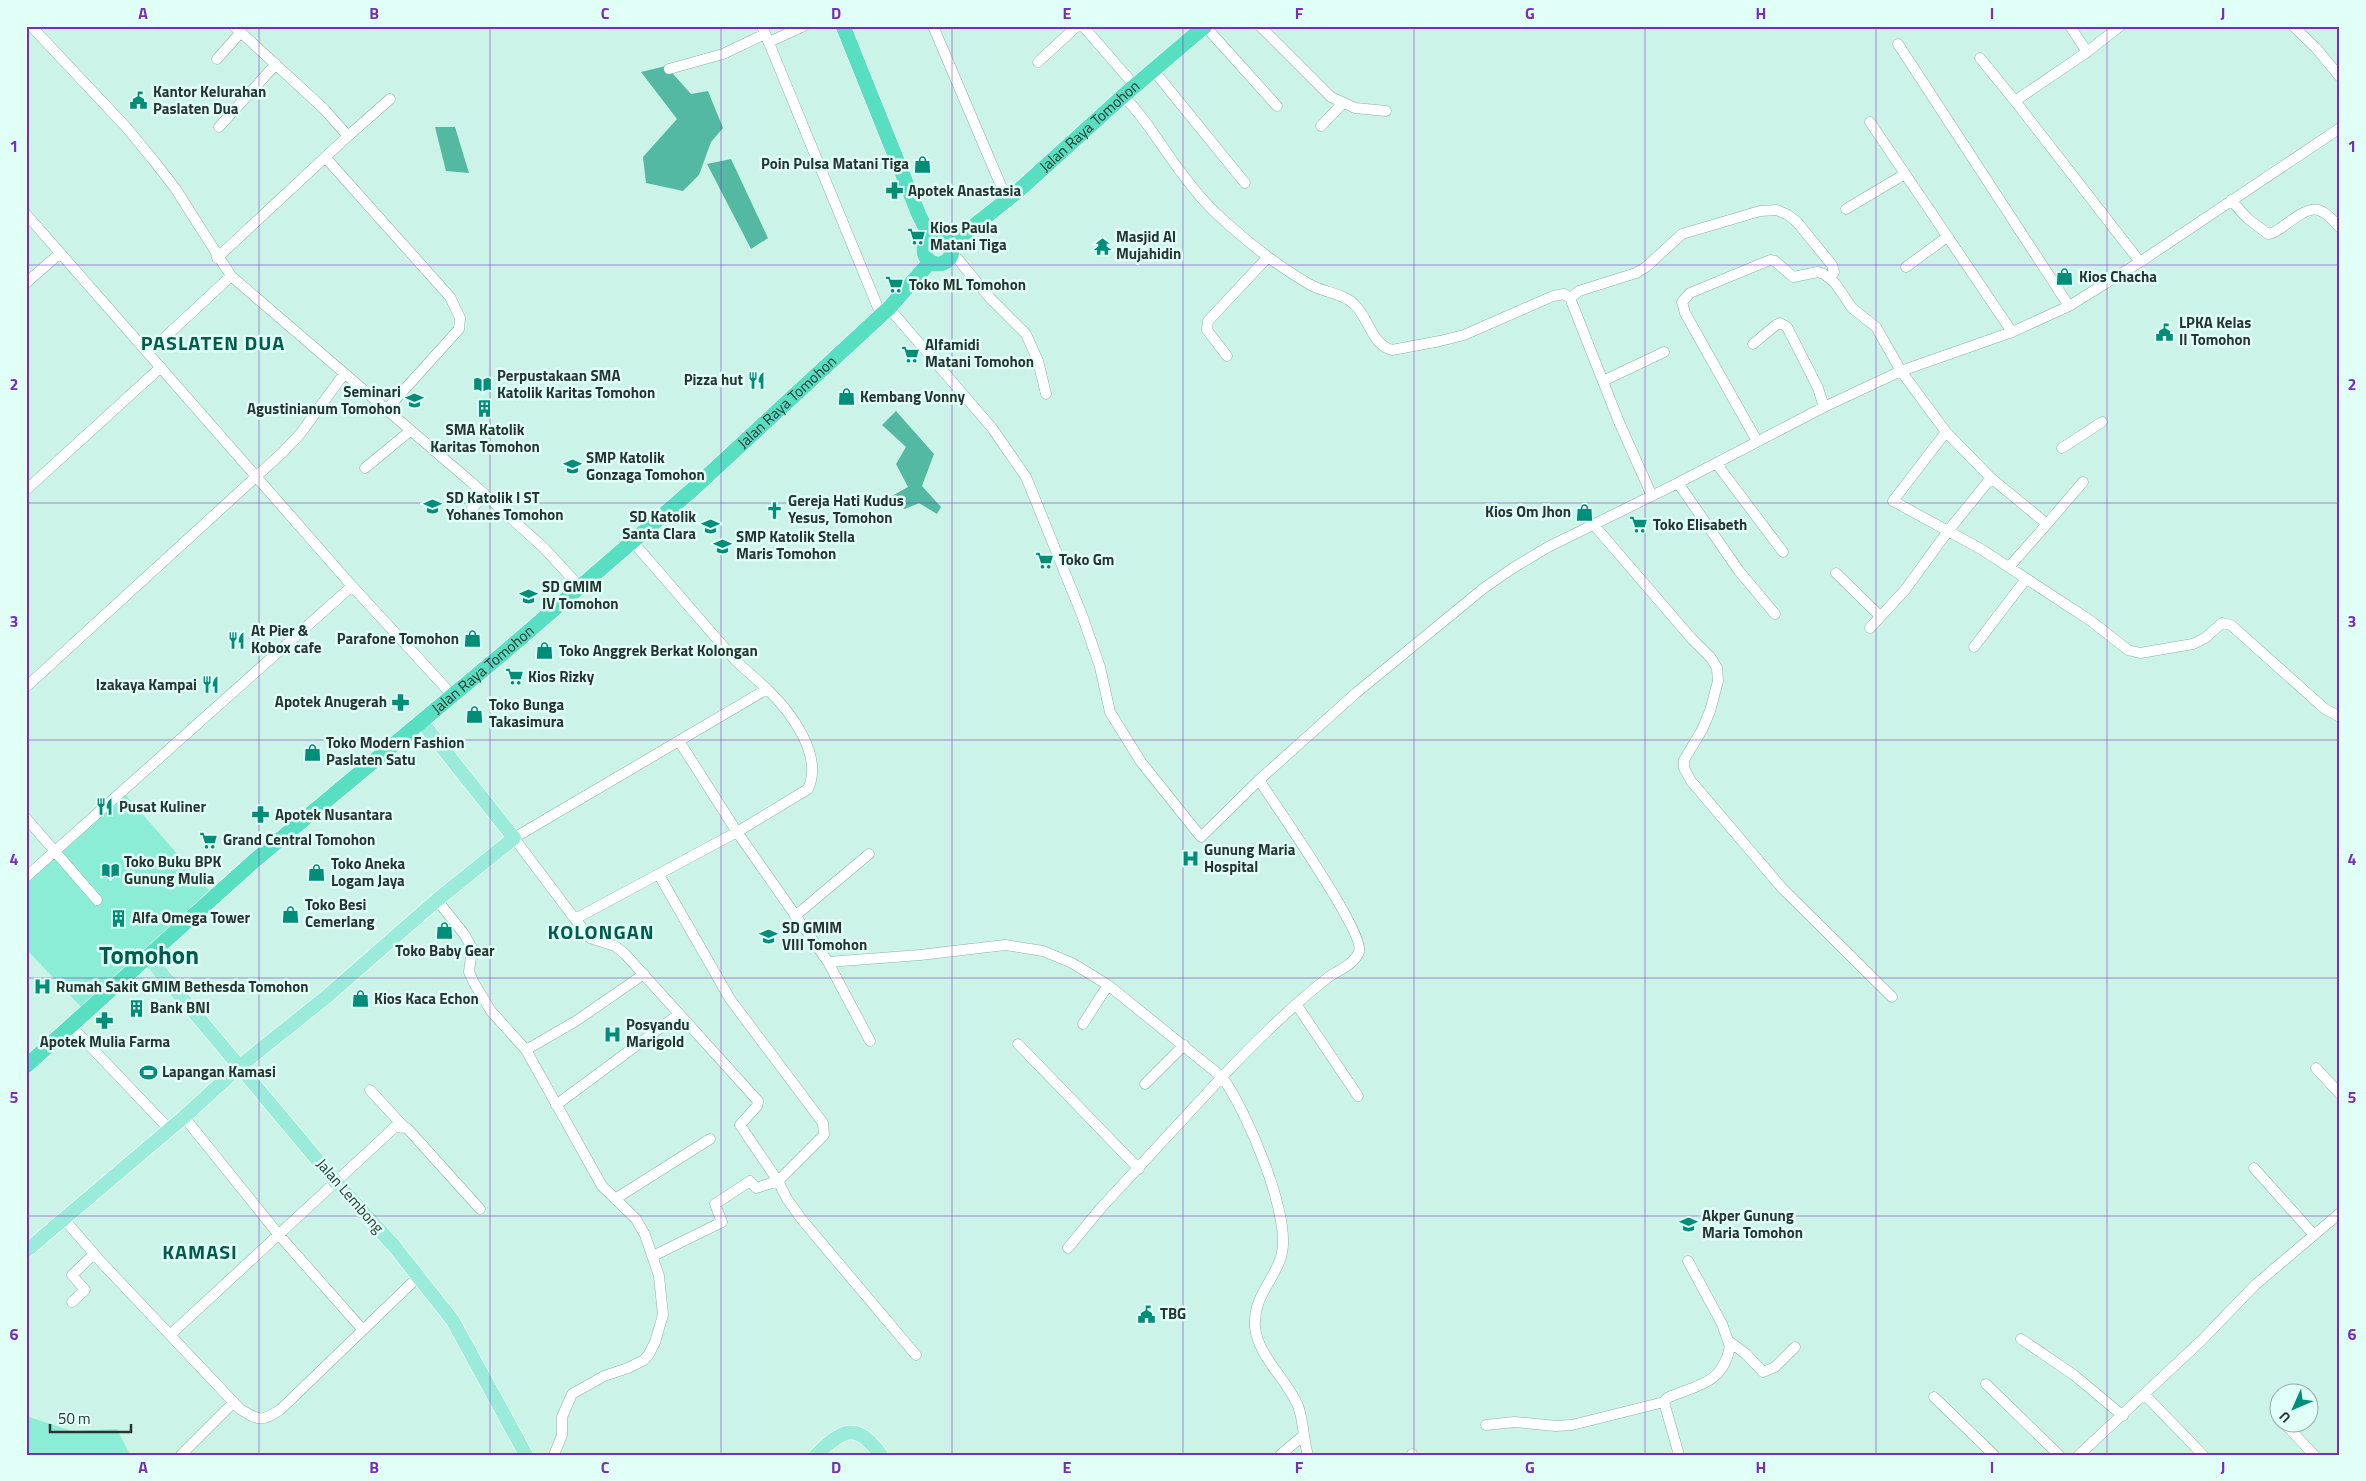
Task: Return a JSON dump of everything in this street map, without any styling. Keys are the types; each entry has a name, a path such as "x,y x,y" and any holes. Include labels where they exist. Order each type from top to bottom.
{"highway":[{"path":"843,26 930,238"},
{"name":"Jalan Raya Tomohon","path":"26,1066 254,861 453,696 633,542 885,312 930,262 942,263 949,259 951,248 1205,26"},
{"path":"930,262 925,256 923,248 930,238 942,236 951,248"}],"main road":[{"path":"26,1252 63,1218 184,1117 240,1066 325,998 437,900 514,838 422,721"},
{"name":"Jalan Lembong","path":"147,956 335,1181 419,1276 453,1321 526,1455"},
{"path":"816,1455 833,1439 842,1433 852,1431 863,1435 881,1455"}],"street":[{"path":"31,26 126,127 154,161 175,188 217,258 231,276 485,495 544,548 580,587"},
{"path":"670,69 724,54 766,34 804,26"},
{"path":"933,26 1007,200"},
{"path":"1038,62 1077,26"},
{"path":"1083,26 1135,86"},
{"path":"1205,26 1277,106"},
{"path":"1260,26 1332,97 1355,108 1386,111"},
{"path":"2070,26 2087,52"},
{"path":"2015,101 2087,52 2120,26"},
{"path":"2293,26 2316,48 2340,77"},
{"path":"218,59 238,29 348,136"},
{"path":"766,34 885,312 992,428 1026,478 1088,630 1100,667 1110,712 1141,762 1201,837 1259,780 1356,693 1484,588 1548,547 1678,483 1824,407 1901,372 2012,332 2069,306 2140,262 2340,128"},
{"path":"1898,44 2069,306"},
{"path":"1980,58 2140,262"},
{"path":"219,127 276,64"},
{"path":"1154,71 1245,183"},
{"path":"1123,96 1136,108 1175,165 1216,214 1267,258 1308,284 1354,304 1385,348 1392,350 1440,342 1464,335 1553,296 1564,294 1570,298 1652,496"},
{"path":"217,258 390,99"},
{"path":"1321,126 1343,103"},
{"path":"1870,122 2012,332"},
{"path":"325,157 450,297 460,318 459,329 386,410"},
{"path":"1846,209 1905,174"},
{"path":"2231,200 2247,218 2268,234 2276,232 2306,210 2316,209 2322,210 2340,228"},
{"path":"1570,298 1579,291 1646,268 1682,234 1760,211 1777,210 1797,222 1832,265 1834,272 1830,278"},
{"path":"26,214 59,254 258,476 352,586 453,696"},
{"path":"1906,267 1947,237"},
{"path":"951,248 990,298 1026,334 1038,362 1046,394"},
{"path":"26,283 59,254"},
{"path":"1227,356 1207,330 1208,321 1267,258"},
{"path":"1757,441 1685,312 1682,302 1690,293 1765,260 1775,261 1793,277 1818,272 1830,278 1852,308 1876,327 1901,372 1946,432 1990,478 2047,524"},
{"path":"148,353 231,276"},
{"path":"1753,344 1780,323 1787,327 1818,388 1824,407"},
{"path":"1603,381 1664,352"},
{"path":"26,490 161,368"},
{"path":"26,686 291,445 344,374"},
{"path":"2062,448 2102,422"},
{"path":"365,468 410,431"},
{"path":"1946,432 1893,501 2009,567 2091,621 2128,650 2134,652 2199,642 2214,628 2226,622 2238,630 2325,709 2340,718"},
{"path":"1716,463 1784,552"},
{"path":"1870,628 1905,590 1990,478"},
{"path":"2009,567 2083,482"},
{"path":"1678,483 1739,570 1775,614"},
{"path":"472,508 485,495"},
{"path":"1592,524 1692,639 1711,658 1717,668 1718,681 1710,711 1702,730 1684,760 1691,781 1782,888 1892,996"},
{"path":"575,919 737,832 803,793 811,784 812,773 809,755 799,728 789,712 736,660 633,542"},
{"path":"1836,573 1880,616"},
{"path":"1974,647 2026,579"},
{"path":"26,877 352,586"},
{"path":"767,689 514,838 590,938 615,946 644,974 758,1102 757,1106 740,1125 795,1210 916,1355"},
{"path":"679,741 737,832 828,962 870,1041"},
{"path":"1068,1248 1100,1209 1270,1027 1296,1004 1355,959 1360,945 1344,912 1259,780"},
{"path":"26,818 56,850 97,900"},
{"path":"795,916 869,854"},
{"path":"653,1256 722,1222 715,1204 750,1180 756,1188 778,1181 824,1135 823,1123 730,999 659,875"},
{"path":"437,900 472,948 470,972 474,983 491,1011 526,1050 602,1186 636,1219 645,1235 659,1276 664,1315 656,1342 644,1360 587,1384 572,1394 562,1418 562,1435 554,1455"},
{"path":"828,962 920,955 1005,944 1043,951 1072,963 1108,985 1222,1077 1240,1105 1276,1200 1283,1225 1281,1257 1262,1290 1255,1326 1264,1352 1298,1406 1308,1455"},
{"path":"526,1050 576,1021 644,974"},
{"path":"1084,1024 1108,985"},
{"path":"1296,1004 1358,1096"},
{"path":"556,1105 679,1014"},
{"path":"71,1026 169,1129"},
{"path":"1018,1044 1139,1169"},
{"path":"1144,1084 1184,1045"},
{"path":"2316,1068 2340,1094"},
{"path":"370,1090 404,1127 420,1140 480,1209"},
{"path":"184,1117 279,1234 362,1329"},
{"path":"170,1335 395,1127 404,1127"},
{"path":"615,1200 710,1139"},
{"path":"2254,1168 2314,1235"},
{"path":"2079,1455 2123,1416 2202,1340 2255,1285 2340,1213"},
{"path":"63,1218 94,1254 234,1402 255,1418 266,1419 281,1410 362,1329 419,1276"},
{"path":"72,1302 84,1290 72,1275 94,1254"},
{"path":"1688,1261 1730,1342 1746,1354 1763,1372 1775,1367 1795,1347"},
{"path":"2021,1339 2074,1375 2123,1416"},
{"path":"1486,1425 1515,1422 1556,1426 1572,1425 1664,1402 1667,1398 1704,1385 1714,1378 1724,1364 1729,1352 1730,1342"},
{"path":"1986,1384 2059,1455"},
{"path":"2145,1395 2203,1455"},
{"path":"1934,1398 1994,1455"},
{"path":"181,1455 234,1402"},
{"path":"1664,1402 1679,1455"},
{"path":"2294,1434 2314,1455"},
{"path":"1280,1455 1304,1435"}],"shaded area":[{"path":"666,66 691,94 708,91 723,128 711,142 699,175 683,191 646,183 643,157 677,119 641,72"},
{"path":"435,127 455,127 469,173 446,171"},
{"path":"731,159 768,238 751,249 707,164"},
{"path":"896,411 934,454 922,486 941,507 937,514 919,503 905,509 890,503 892,496 908,487 896,464 906,447 882,425"},
{"path":"123,792 214,896 86,1012 26,949 26,877"},
{"path":"26,1416 72,1431 117,1429 130,1455 26,1455"}],"place":[{"name":"Kantor Kelurahan Paslaten Dua","path":"139,101"},
{"name":"Poin Pulsa Matani Tiga","path":"923,164"},
{"name":"Apotek Anastasia","path":"894,191"},
{"name":"Kios Paula Matani Tiga","path":"916,237"},
{"name":"Masjid Al Mujahidin","path":"1102,246"},
{"name":"Kios Chacha","path":"2065,277"},
{"name":"Toko ML Tomohon","path":"895,285"},
{"name":"LPKA Kelas II Tomohon","path":"2165,332"},
{"name":"Alfamidi Matani Tomohon","path":"911,354"},
{"name":"Pizza hut","path":"757,380"},
{"name":"Perpustakaan SMA Katolik Karitas Tomohon","path":"483,385"},
{"name":"Kembang Vonny","path":"846,397"},
{"name":"Seminari Agustinianum Tomohon","path":"415,401"},
{"name":"SMA Katolik Karitas Tomohon","path":"485,409"},
{"name":"SMP Katolik Gonzaga Tomohon","path":"572,467"},
{"name":"SD Katolik I ST Yohanes Tomohon","path":"432,507"},
{"name":"Gereja Hati Kudus Yesus, Tomohon","path":"774,510"},
{"name":"Kios Om Jhon","path":"1585,512"},
{"name":"Toko Elisabeth","path":"1639,525"},
{"name":"SD Katolik Santa Clara","path":"710,526"},
{"name":"SMP Katolik Stella Maris Tomohon","path":"722,546"},
{"name":"Toko Gm","path":"1045,560"},
{"name":"SD GMIM IV Tomohon","path":"528,596"},
{"name":"Parafone Tomohon","path":"473,639"},
{"name":"At Pier & Kobox cafe","path":"237,640"},
{"name":"Toko Anggrek Berkat Kolongan","path":"545,651"},
{"name":"Kios Rizky","path":"514,677"},
{"name":"Izakaya Kampai","path":"211,685"},
{"name":"Apotek Anugerah","path":"401,702"},
{"name":"Toko Bunga Takasimura","path":"475,714"},
{"name":"Toko Modern Fashion Paslaten Satu","path":"312,752"},
{"name":"Pusat Kuliner","path":"105,807"},
{"name":"Apotek Nusantara","path":"261,815"},
{"name":"Grand Central Tomohon","path":"209,840"},
{"name":"Gunung Maria Hospital","path":"1190,859"},
{"name":"Toko Buku BPK Gunung Mulia","path":"110,871"},
{"name":"Toko Aneka Logam Jaya","path":"317,873"},
{"name":"Toko Besi Cemerlang","path":"291,914"},
{"name":"Alfa Omega Tower","path":"118,918"},
{"name":"Toko Baby Gear","path":"445,930"},
{"name":"SD GMIM VIII Tomohon","path":"768,937"},
{"name":"Rumah Sakit GMIM Bethesda Tomohon","path":"42,987"},
{"name":"Kios Kaca Echon","path":"360,999"},
{"name":"Bank BNI","path":"136,1008"},
{"name":"Apotek Mulia Farma","path":"105,1021"},
{"name":"Posyandu Marigold","path":"612,1034"},
{"name":"Lapangan Kamasi","path":"148,1072"},
{"name":"Akper Gunung Maria Tomohon","path":"1688,1225"},
{"name":"TBG","path":"1146,1314"}],"district":[{"name":"PASLATEN DUA","path":"213,343"},
{"name":"KOLONGAN","path":"601,932"},
{"name":"Tomohon","path":"149,955"},
{"name":"KAMASI","path":"200,1252"}]}
